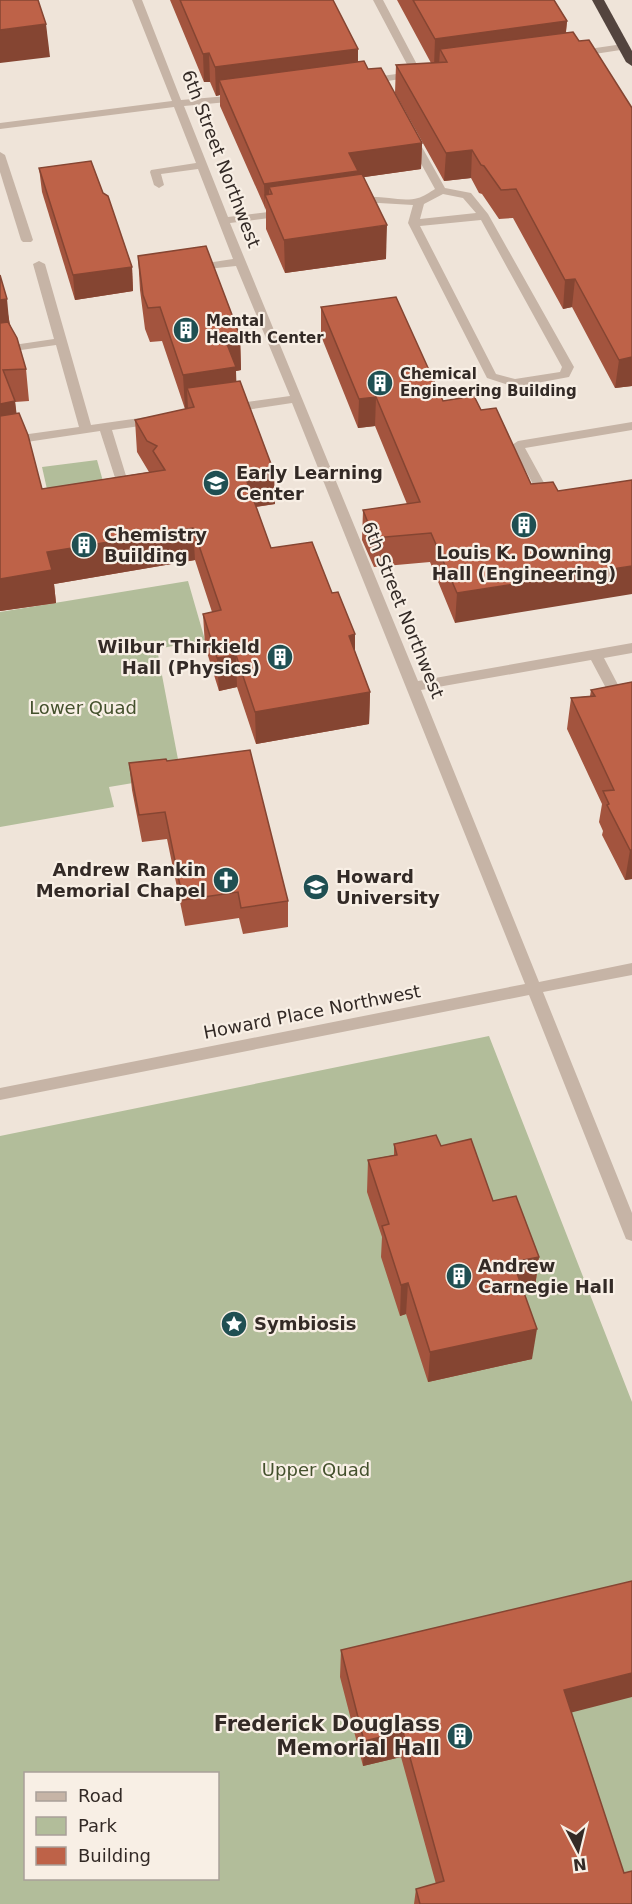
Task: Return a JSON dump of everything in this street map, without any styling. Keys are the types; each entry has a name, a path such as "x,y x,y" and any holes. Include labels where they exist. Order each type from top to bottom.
{"highway":[{"path":"598,0 632,62"}],"street":[{"name":"6th Street Northwest","path":"137,0 240,262 632,1234"},
{"path":"378,0 417,74"},
{"path":"563,55 623,47"},
{"path":"356,82 428,73"},
{"path":"380,80 386,91"},
{"path":"0,126 252,96"},
{"path":"408,131 441,190"},
{"path":"0,155 27,240"},
{"path":"159,184 155,172 202,165"},
{"path":"345,204 378,200 419,202 441,190 467,195 484,216 568,367 565,375 515,383 491,376 413,223 419,202"},
{"path":"224,221 300,210"},
{"path":"413,223 484,216"},
{"path":"207,266 240,262"},
{"path":"39,264 86,430"},
{"path":"0,350 61,341"},
{"path":"223,410 295,399"},
{"path":"0,442 164,418"},
{"path":"557,499 547,501 518,445 632,426"},
{"path":"105,427 122,484 151,479"},
{"path":"412,687 632,648"},
{"path":"595,654 622,706"},
{"name":"Howard Place Northwest","path":"0,1094 632,969"}],"green space":[{"path":"97,460 108,499 51,507 42,467"},
{"name":"Lower Quad","path":"188,581 205,640 157,649 181,775 109,787 114,807 0,827 0,612"},
{"name":"Upper Quad","path":"489,1036 632,1402 632,1904 0,1904 0,1136"}],"building":[{"path":"0,0 38,0 46,24 0,30"},
{"path":"180,0 333,0 358,49 215,67 209,53 203,54"},
{"path":"413,0 554,0 567,21 435,39"},
{"path":"573,32 579,41 589,40 632,108 632,357 619,360 575,279 565,280 516,189 501,190 472,150 446,153 396,65 447,62 440,49"},
{"path":"364,61 368,69 381,68 422,143 349,153 358,171 264,184 219,80"},
{"path":"91,161 103,193 108,196 132,267 73,275 39,168"},
{"path":"362,174 387,225 284,240 265,195 272,194 269,187"},
{"name":"Mental Health Center","path":"206,246 240,336 225,339 236,367 183,375 160,307 148,308 143,295 138,256"},
{"path":"0,275 7,299 0,300"},
{"path":"396,297 443,401 474,396 481,410 496,408 531,484 553,482 558,491 632,480 632,566 457,593 431,533 374,538 363,510 420,502 376,397 359,399 321,307"},
{"path":"8,322 17,338 26,369 3,370 15,401 0,404 0,323"},
{"path":"240,381 274,472 245,476 271,548 312,542 332,593 338,592 355,634 349,636 370,692 255,712 236,655 217,658 203,614 221,610 193,528 47,552 52,570 0,579 0,416 19,413 28,435 42,489 165,470 153,451 157,446 147,441 135,420 194,407 187,388"},
{"path":"632,682 632,850 630,850 607,805 609,804 603,791 614,790 571,698 595,696 591,690"},
{"name":"Andrew Rankin Memorial Chapel","path":"250,750 288,901 241,908 238,892 183,900 165,812 139,815 129,763 166,759 167,761"},
{"name":"Andrew Carnegie Hall","path":"436,1135 441,1146 471,1139 493,1201 516,1196 539,1257 513,1262 537,1329 430,1352 408,1283 401,1285 382,1226 389,1224 368,1160 397,1155 394,1144"},
{"name":"Frederick Douglass Memorial Hall","path":"632,1581 632,1673 564,1690 624,1873 632,1871 632,1904 420,1904 416,1889 444,1881 403,1732 364,1741 341,1650"}],"place":[{"name":"Mental Health Center","path":"186,330"},
{"name":"Chemical Engineering Building","path":"380,383"},
{"name":"Early Learning Center","path":"216,483"},
{"name":"Louis K. Downing Hall (Engineering)","path":"524,525"},
{"name":"Chemistry Building","path":"84,545"},
{"name":"Wilbur Thirkield Hall (Physics)","path":"280,657"},
{"name":"Andrew Rankin Memorial Chapel","path":"226,880"},
{"name":"Howard University","path":"316,887"},
{"name":"Andrew Carnegie Hall","path":"459,1276"},
{"name":"Symbiosis","path":"234,1324"},
{"name":"Frederick Douglass Memorial Hall","path":"460,1736"}]}
